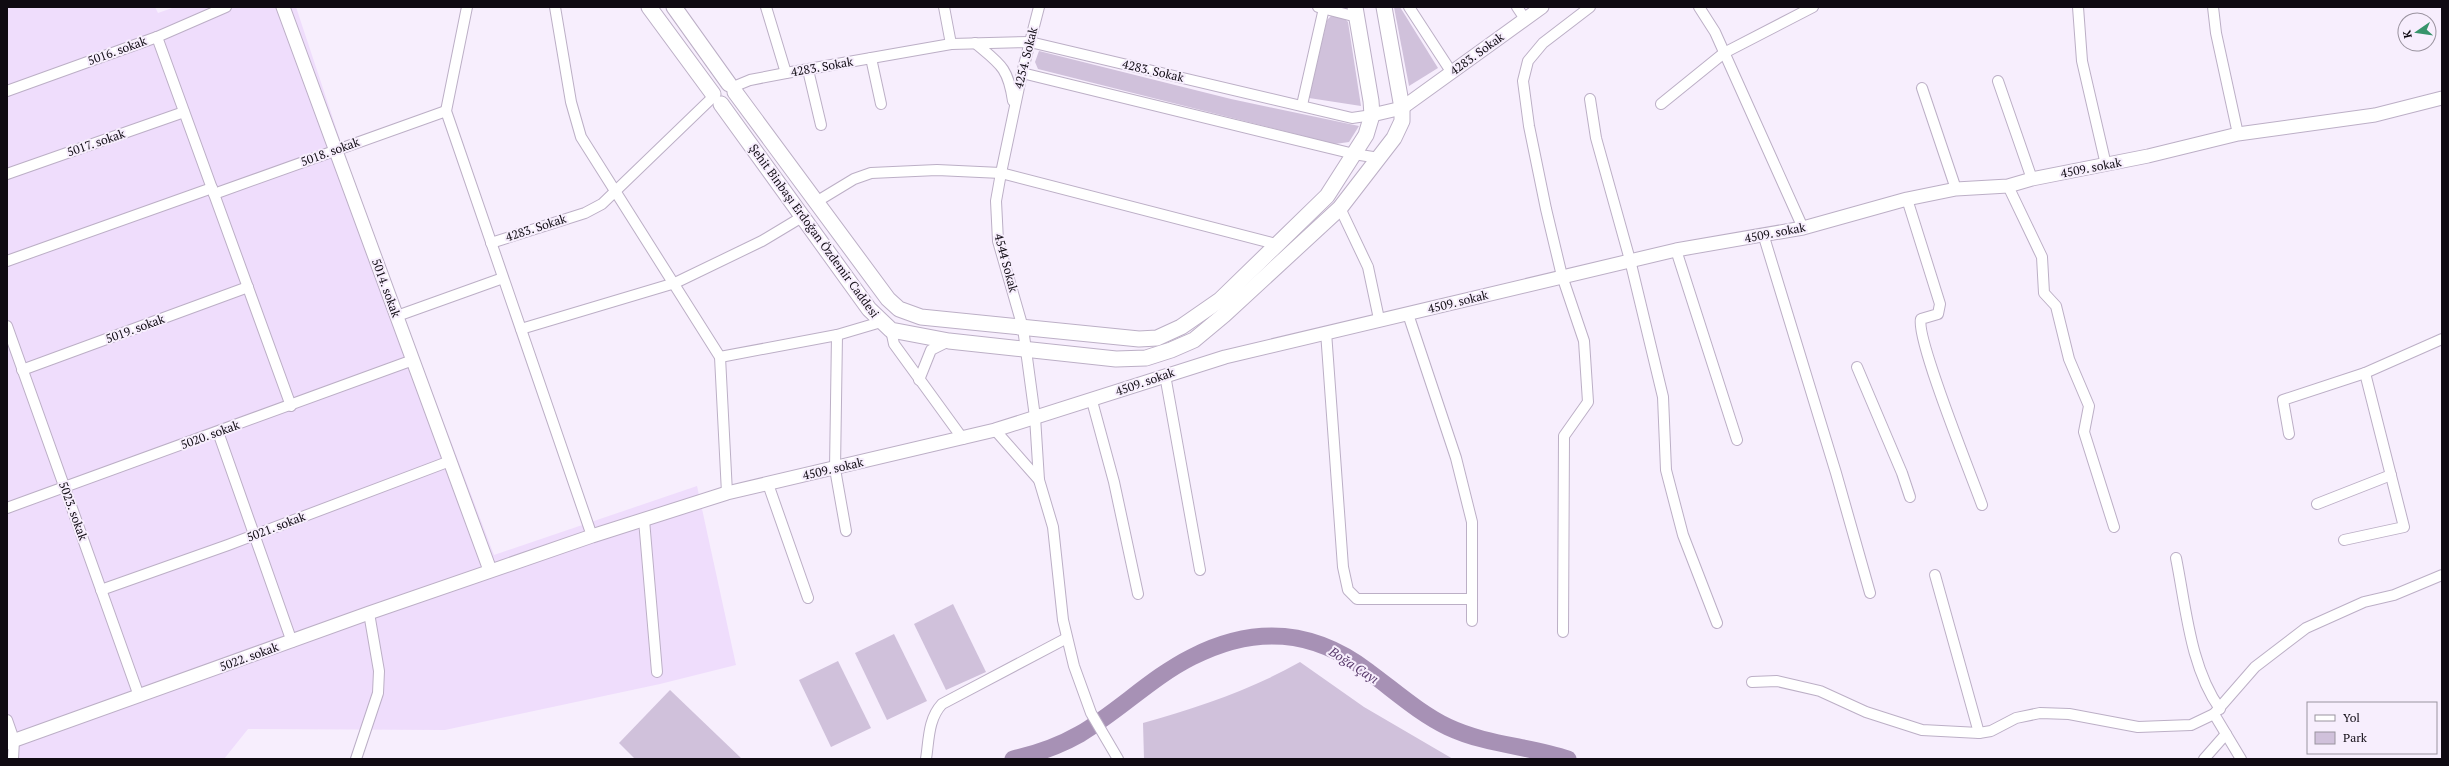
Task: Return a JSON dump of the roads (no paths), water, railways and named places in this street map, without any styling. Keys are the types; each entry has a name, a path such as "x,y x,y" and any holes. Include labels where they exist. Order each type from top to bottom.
{"main road":[{"name":"Şehit Binbaşı Erdoğan Özdemir Caddesi","path":"649,7 802,217 886,326"},
{"name":"Şehit Binbaşı Erdoğan Özdemir Caddesi","path":"674,7 888,299 899,309 921,317 1139,339 1157,338 1181,327 1220,300 1327,196 1366,135 1372,115 1356,12"},
{"path":"886,326 949,341 1026,351 1116,359 1146,358 1171,350 1194,340 1224,315 1340,208 1394,138 1402,121 1402,108 1384,7"},
{"path":"717,99 731,102 732,88"}],"street":[{"name":"5016. sokak","path":"7,91 157,37 226,7"},
{"name":"5014. sokak","path":"283,7 490,570"},
{"path":"467,7 446,111 592,536"},
{"path":"555,7 571,102 581,137 720,357 728,493"},
{"path":"766,7 786,73"},
{"path":"944,7 952,44"},
{"name":"4254. Sokak","path":"1014,109 1039,7"},
{"path":"1409,7 1452,73"},
{"path":"1516,7 1525,19"},
{"name":"4283. Sokak","path":"732,88 750,80 952,44 1030,42 1352,118 1402,108 1542,7"},
{"path":"1563,632 1564,436 1588,402 1584,341 1562,276 1531,139 1523,81 1528,61 1543,43 1590,7"},
{"path":"1699,7 1724,53 1803,228"},
{"path":"2078,7 2082,61 2106,165"},
{"path":"2213,7 2216,33 2238,134"},
{"path":"1302,105 1321,8 1356,12"},
{"path":"1661,104 1724,53 1806,9"},
{"path":"157,37 291,406"},
{"path":"975,43 1004,68 1010,83 1014,109"},
{"path":"871,58 881,104"},
{"path":"808,70 821,125"},
{"path":"1022,73 1354,154 1379,158"},
{"path":"1998,81 2032,179"},
{"path":"1922,88 1956,189"},
{"name":"4509. sokak","path":"490,570 728,493 835,469 995,430 1092,401 1165,375 1326,332 1676,250 1764,237 1803,228 1907,199 1956,189 2008,186 2032,179 2106,165 2238,134 2375,115 2442,98"},
{"name":"4283. Sokak","path":"491,243 585,213 602,204 689,120 717,99"},
{"path":"1590,99 1596,138 1630,260 1663,396 1666,470 1683,535 1717,623"},
{"name":"4544 Sokak","path":"1014,109 996,201 998,241 1023,328 1035,417 1039,480"},
{"name":"5018. sokak","path":"7,261 336,150 446,111"},
{"name":"5017. sokak","path":"7,174 184,112"},
{"path":"816,202 854,179 871,173 937,170 1001,173 1276,244"},
{"path":"2008,186 2042,257 2044,293 2056,306 2069,359 2088,406 2084,432 2114,527"},
{"path":"1907,199 1940,304 1938,314 1921,319 1921,334 1932,370 1982,505"},
{"path":"1340,208 1368,267 1379,320"},
{"path":"521,329 674,283 762,241 802,217"},
{"path":"1764,237 1836,473 1870,592"},
{"path":"1676,250 1737,440"},
{"path":"396,316 503,278"},
{"name":"5019. sokak","path":"22,370 248,287"},
{"path":"1408,314 1456,458 1472,522 1472,621"},
{"name":"5023. sokak","path":"7,326 139,696"},
{"path":"720,357 886,326 894,344 963,438"},
{"path":"1326,332 1341,543 1348,590 1357,599 1472,599"},
{"path":"837,335 835,469 846,531"},
{"path":"2289,434 2283,400 2365,372 2442,338"},
{"path":"919,380 931,350 949,341"},
{"name":"5020. sokak","path":"7,508 291,406 413,360"},
{"path":"1858,367 1902,473 1910,497"},
{"path":"2344,540 2404,527 2365,372"},
{"path":"1165,375 1200,570"},
{"path":"1092,401 1114,482 1138,594"},
{"path":"995,430 1039,480 1053,526 1063,620 1074,666 1091,712 1118,759"},
{"path":"218,432 292,642"},
{"name":"5021. sokak","path":"101,590 254,536 450,461"},
{"path":"2317,504 2391,475"},
{"path":"768,484 808,598"},
{"path":"644,520 657,672"},
{"path":"2176,558 2194,645 2204,683 2226,734 2241,759"},
{"name":"5022. sokak","path":"11,742 490,570"},
{"path":"1752,682 1777,681 1820,690 1866,712 1922,730 1979,734 1991,731 2016,718 2040,713 2068,714 2138,727 2191,725 2217,711 2255,668 2306,628 2364,602 2394,595 2442,575"},
{"path":"1934,576 1979,734"},
{"path":"356,759 378,693 379,671 369,613"},
{"path":"926,759 930,725 935,713 942,704 1067,638"},
{"path":"7,720 13,759"},
{"path":"2204,759 2226,734"}],"waterway":[{"name":"Boğa Çayı","path":"1013,759 1047,749 1080,734 1163,674 1192,657 1215,647 1238,640 1261,636 1283,636 1305,640 1327,647 1348,658 1369,672 1427,715 1462,733 1492,742 1538,751 1568,759"}]}
